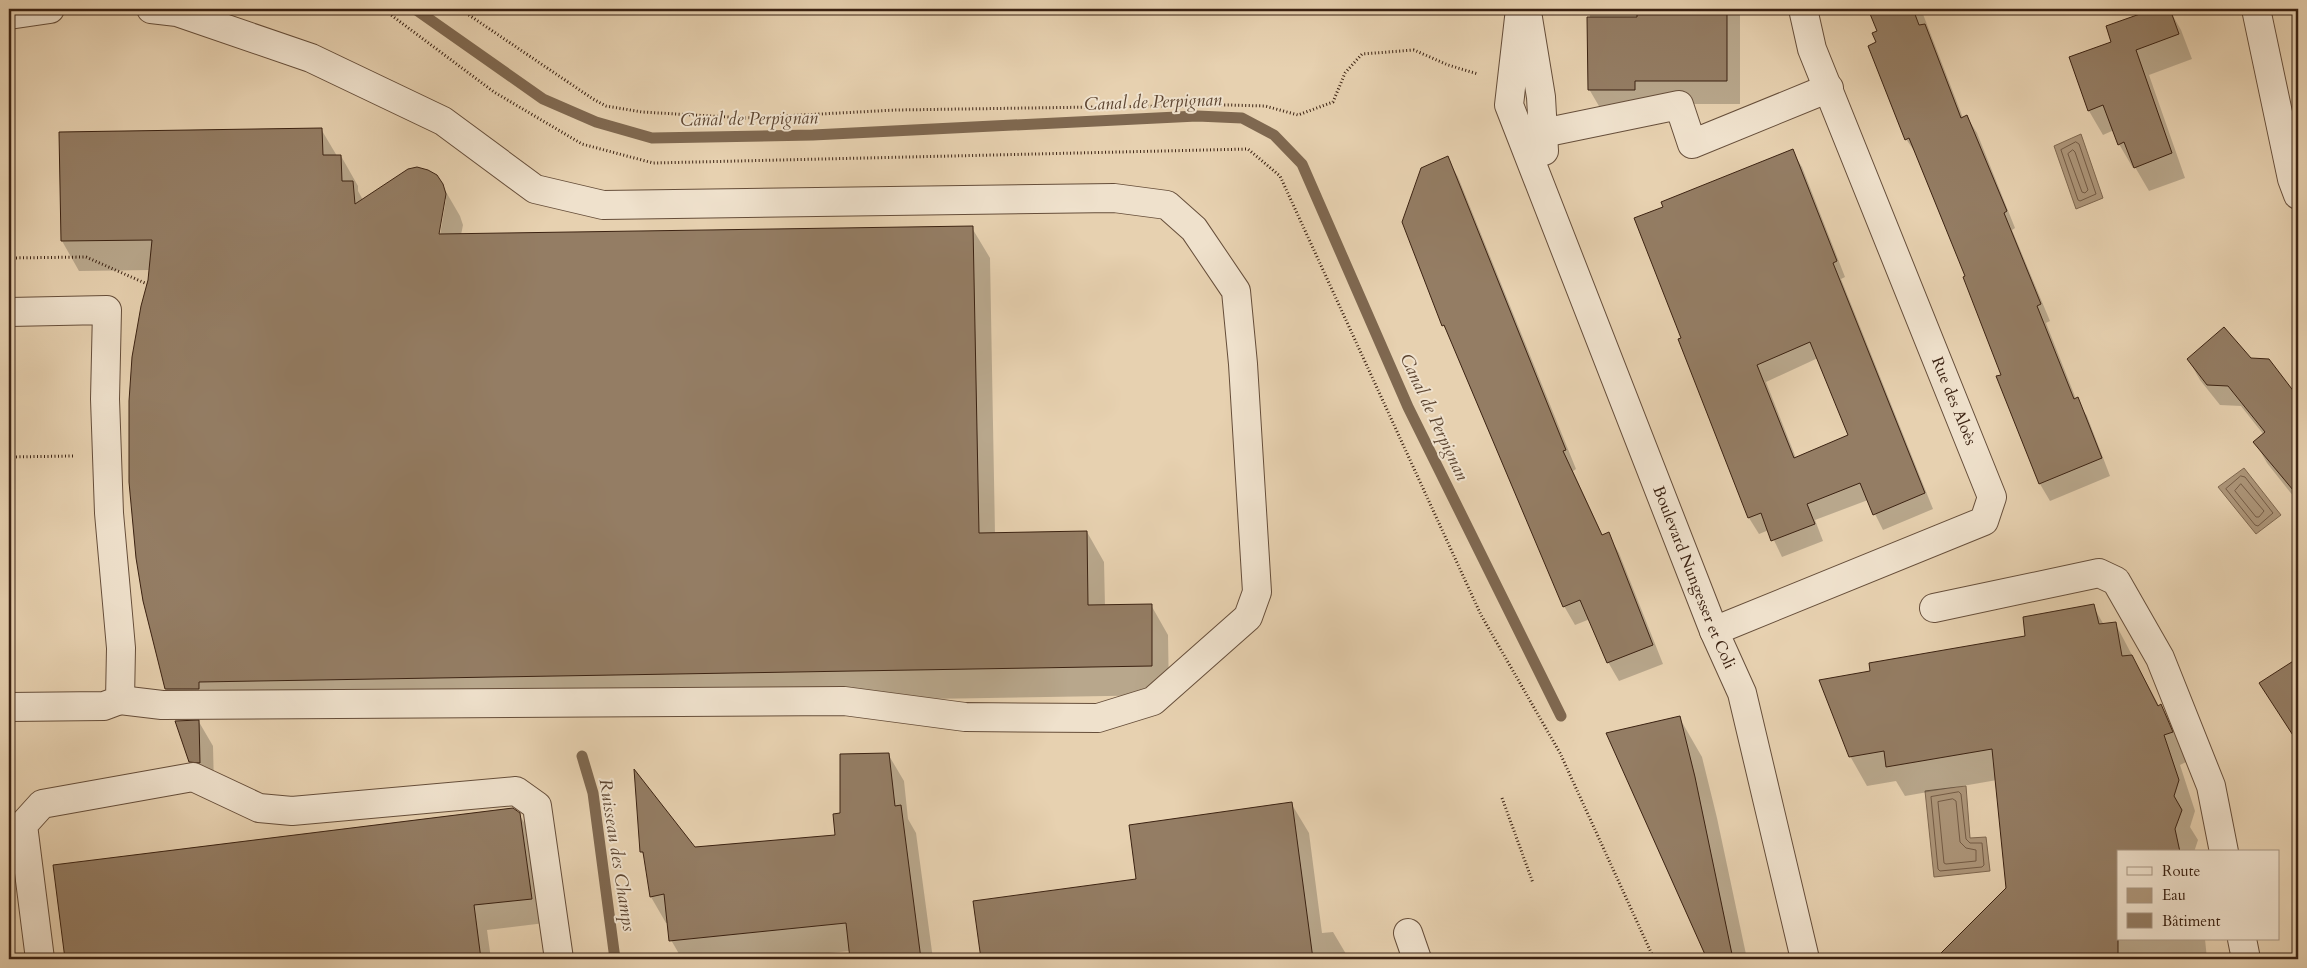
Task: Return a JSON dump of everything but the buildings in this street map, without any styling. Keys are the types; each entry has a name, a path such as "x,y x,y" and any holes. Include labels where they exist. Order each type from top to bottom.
{"street":[{"path":"9,14 50,9"},
{"path":"9,706 104,706 120,700 162,705 844,701 965,717 1098,718 1153,702 1248,616 1257,592 1243,364 1236,292 1194,228 1167,205 1114,198 603,205 535,189 443,121 311,58 177,12 151,9"},
{"name":"Boulevard Nungesser et Coli","path":"1520,9 1509,106 1714,631 1742,693 1805,959"},
{"name":"Boulevard Nungesser et Coli","path":"1527,9 1541,98 1547,205"},
{"name":"Rue des Aloès","path":"1714,631 1984,521 1992,497 1812,49 1803,9"},
{"path":"2256,9 2292,178 2298,195"},
{"path":"1543,133 1679,105 1692,144 1829,88"},
{"path":"9,312 107,310 105,400 109,513 121,648 120,700"},
{"path":"1934,608 2099,573 2116,581 2160,658 2211,786 2224,850"},
{"path":"40,959 23,825 42,804 193,777 258,808 292,811 516,791 538,806 559,959"},
{"path":"1408,933 1417,959"},
{"path":"2242,940 2246,959"}],"path":[{"path":"383,9 494,92 574,140 582,144 653,163 1248,149 1280,176 1481,615 1560,753 1654,959"},
{"path":"460,9 593,99 606,106 642,112 745,118 896,110 1228,105 1265,106 1298,115 1333,102 1345,73 1362,54 1414,50 1448,65 1512,83"},
{"path":"9,258 86,257 147,284"},
{"path":"9,457 107,456"},
{"path":"1502,798 1533,883"}],"water":[{"path":"2081,134 2103,198 2076,209 2054,146"},
{"path":"2244,468 2281,515 2256,534 2218,487"},
{"path":"1966,786 1970,838 1986,837 1990,871 1934,877 1925,791"}],"waterway":[{"name":"Canal de Perpignan","path":"415,9 543,99 596,122 652,138 813,135 1197,116 1242,118 1274,135 1302,164 1408,407 1561,716"},
{"name":"Ruisseau des Champs","path":"582,756 593,793 615,959"}]}
